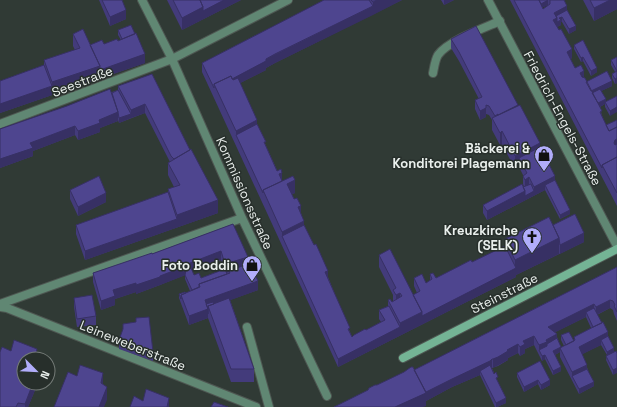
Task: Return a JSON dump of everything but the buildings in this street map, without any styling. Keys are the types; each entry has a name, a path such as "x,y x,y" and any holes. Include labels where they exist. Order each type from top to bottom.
{"main road":[{"name":"Steinstraße","path":"403,358 617,247"}],"street":[{"name":"Kommissionsstraße","path":"142,0 172,59 242,218 327,396"},
{"name":"Seestraße","path":"0,124 172,59 288,0"},
{"name":"Friedrich-Engels-Straße","path":"488,0 617,247"},
{"path":"433,73 438,56 446,47 478,30 500,21"},
{"path":"0,304 242,218"},
{"name":"Leineweberstraße","path":"0,307 7,308 256,407"},
{"path":"247,327 270,407"}],"place":[{"name":"Bäckerei & Konditorei Plagemann","path":"544,172"},
{"name":"Kreuzkirche (SELK)","path":"532,254"},
{"name":"Foto Boddin","path":"252,282"}]}
